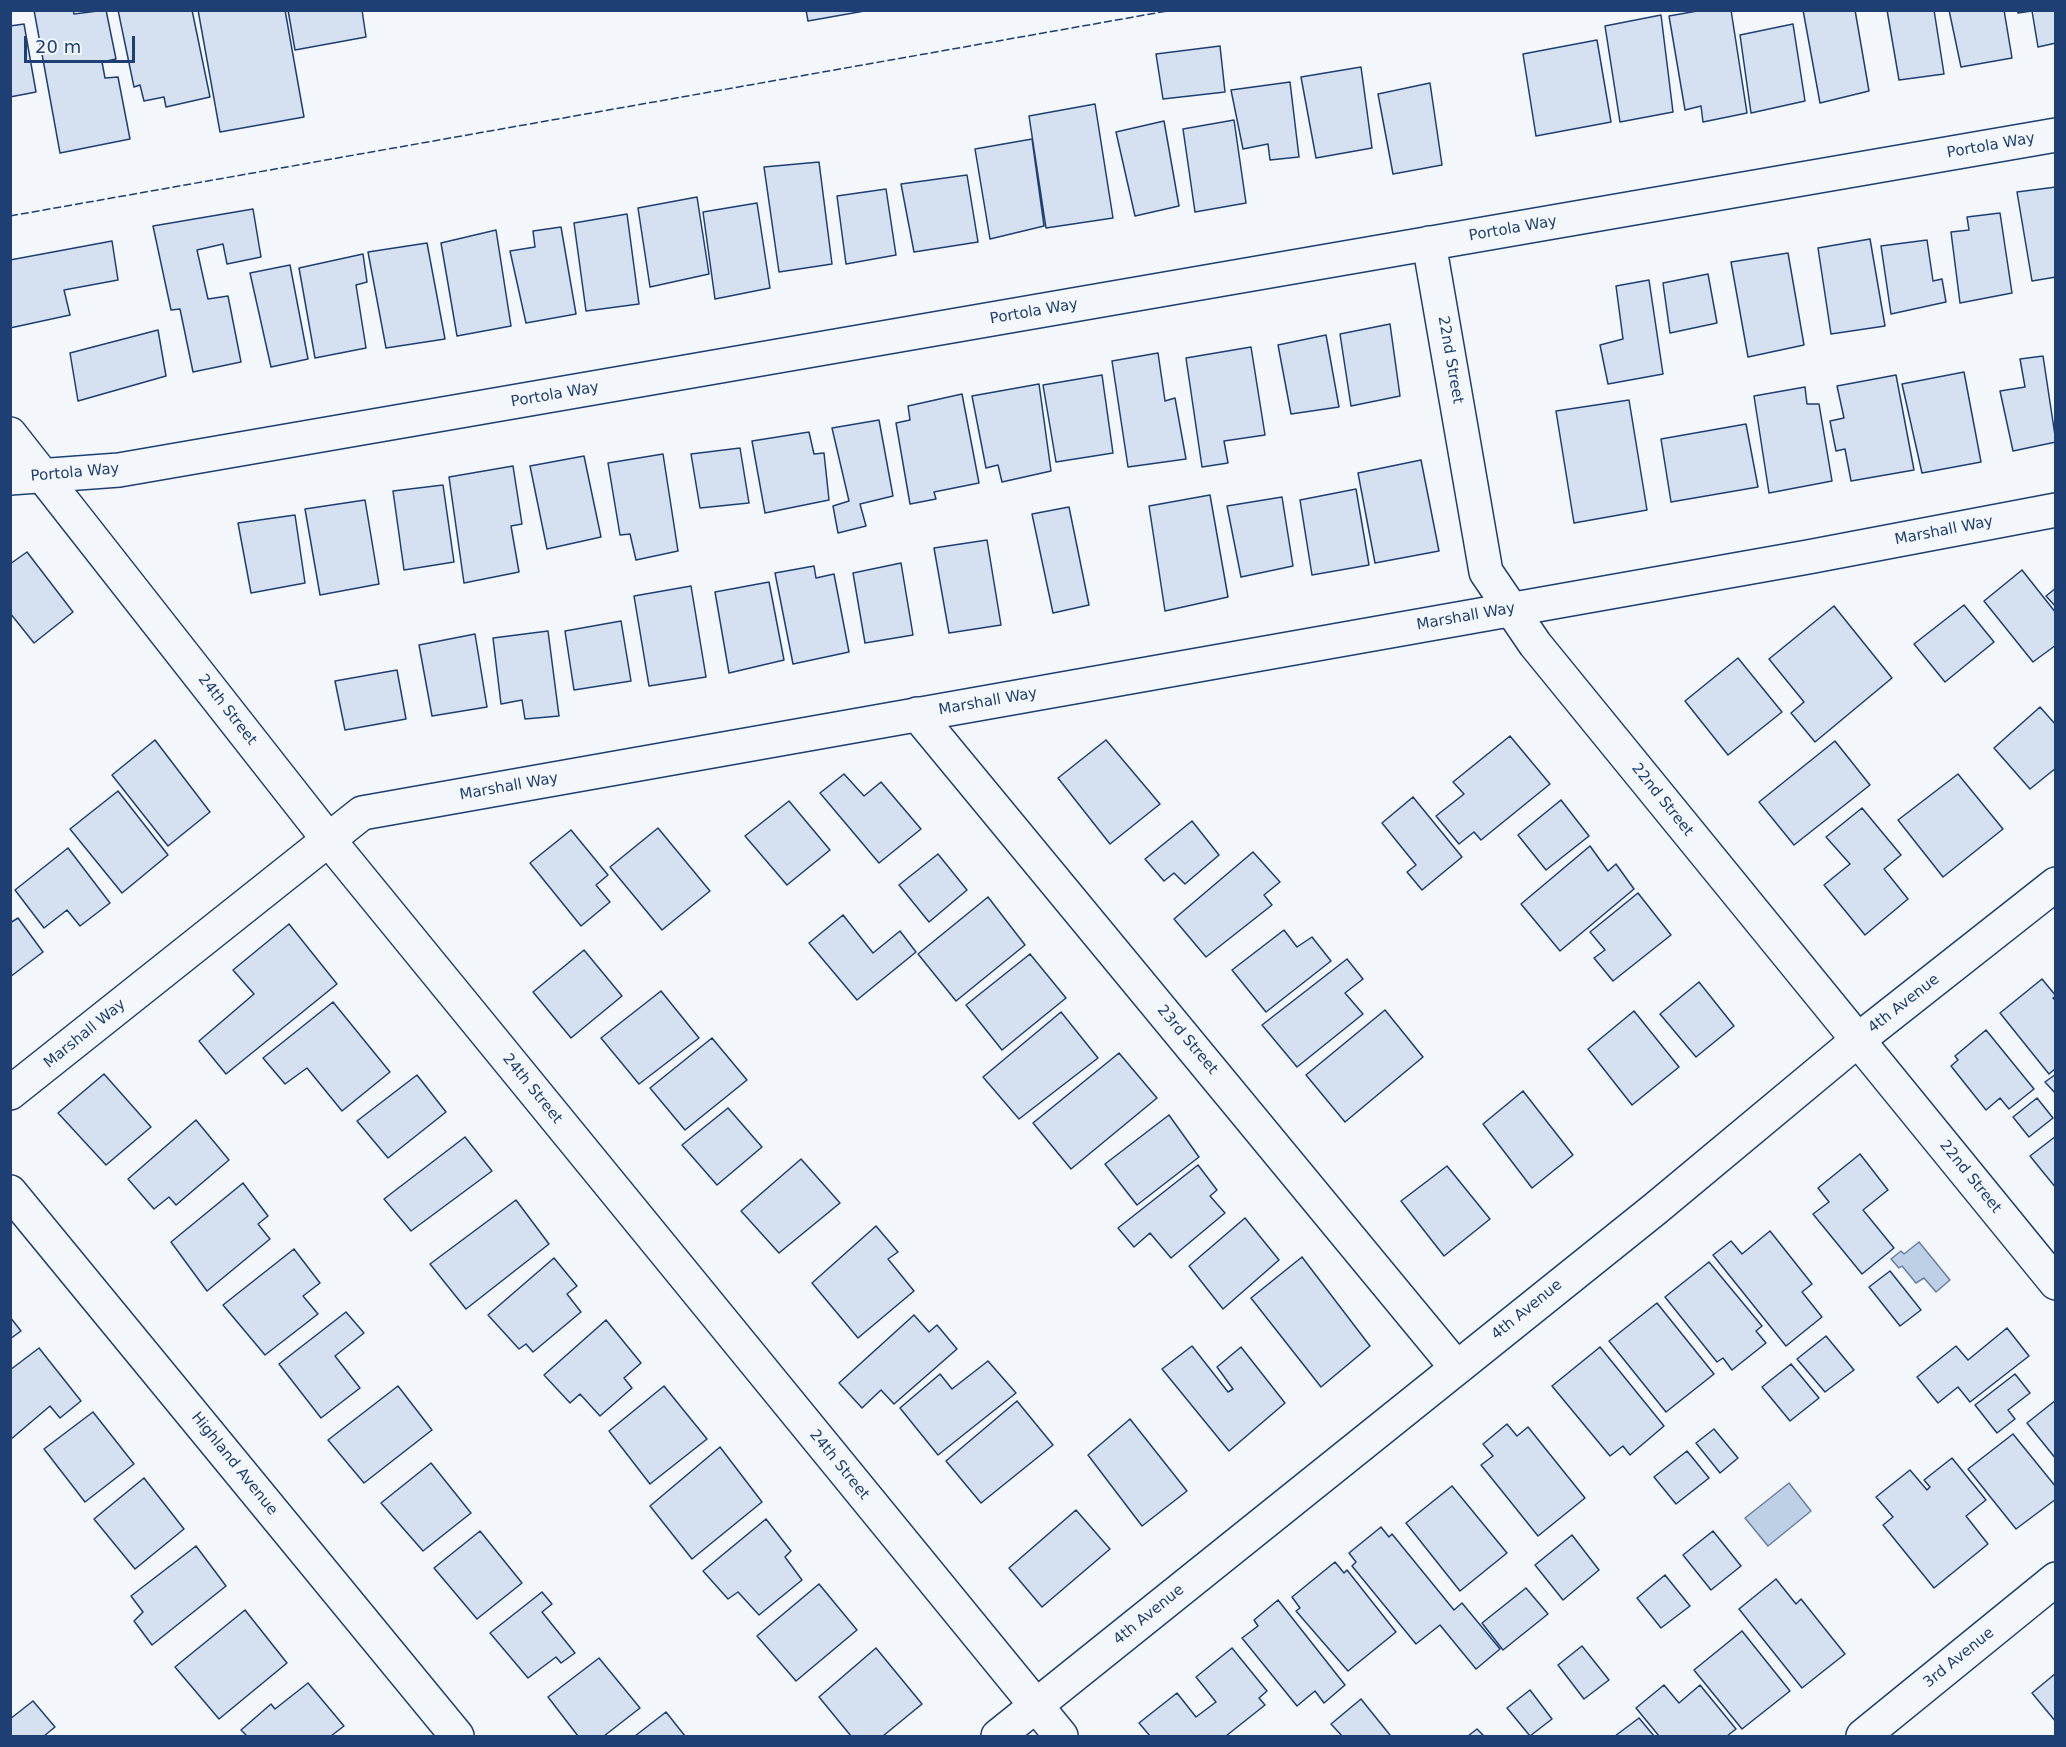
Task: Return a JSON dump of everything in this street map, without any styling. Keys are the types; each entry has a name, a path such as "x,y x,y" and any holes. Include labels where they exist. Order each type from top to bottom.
{"street":[{"name":"Portola Way","path":"10,478 119,470 2055,135"},
{"name":"22nd Street","path":"1430,243 1486,572 1542,653 2055,1282"},
{"name":"24th Street","path":"10,434 328,839 1061,1737"},
{"name":"Marshall Way","path":"10,1093 362,813 1511,610 2055,510"},
{"name":"23rd Street","path":"917,714 1456,1367"},
{"name":"4th Avenue","path":"998,1737 1655,1209 1858,1040 2055,884"},
{"name":"Highland Avenue","path":"10,1192 457,1737"},
{"name":"3rd Avenue","path":"1863,1737 2055,1578"}],"water":[{"path":"1919,1242 1950,1280 1936,1292 1924,1278 1916,1283 1902,1266 1899,1268 1891,1259 1901,1251 1904,1254"},
{"path":"1789,1483 1811,1511 1768,1546 1745,1518"}],"building":[{"path":"34,10 73,10 74,14 106,10 116,59 102,62 105,78 118,77 130,139 60,153"},
{"path":"118,10 192,10 210,97 166,107 164,97 144,101 140,85 134,87"},
{"path":"198,10 285,10 304,117 220,132"},
{"path":"288,10 362,10 366,37 295,50"},
{"path":"806,10 870,10 808,21"},
{"path":"1703,10 1731,10 1747,113 1703,122 1701,106 1685,110 1669,16"},
{"path":"1803,10 1855,10 1869,91 1820,103"},
{"path":"1887,10 1934,10 1944,74 1899,80"},
{"path":"1949,10 2004,10 2012,58 1961,67"},
{"path":"2017,10 2056,10 2056,43 2038,47 2032,11 2018,13"},
{"path":"1661,15 1673,112 1620,122 1605,26"},
{"path":"24,24 36,92 10,97 10,26"},
{"path":"1793,24 1805,101 1751,113 1740,35"},
{"path":"1597,40 1611,122 1536,136 1523,54"},
{"path":"1220,46 1225,92 1163,99 1156,54"},
{"path":"1361,67 1372,148 1316,158 1301,77"},
{"path":"1290,82 1299,157 1270,160 1268,144 1243,149 1231,90"},
{"path":"1430,83 1442,165 1393,174 1378,94"},
{"path":"1095,104 1113,218 1046,228 1029,116"},
{"path":"1234,120 1246,203 1195,212 1183,129"},
{"path":"1164,121 1179,206 1135,216 1116,132"},
{"path":"1032,139 1044,226 990,239 975,149"},
{"path":"819,162 832,264 779,272 764,167"},
{"path":"967,175 978,242 914,252 901,184"},
{"path":"2056,187 2056,277 2032,281 2017,192"},
{"path":"886,189 896,255 846,264 837,196"},
{"path":"697,197 709,274 650,287 638,208"},
{"path":"757,203 770,288 715,299 703,212"},
{"path":"253,209 261,257 227,264 223,244 197,250 208,299 228,296 241,362 193,372 180,309 171,310 153,226"},
{"path":"2000,213 2012,293 1960,303 1951,232 1969,230 1967,217"},
{"path":"627,214 639,304 586,311 574,223"},
{"path":"561,227 576,314 526,323 510,251 535,247 533,231"},
{"path":"496,230 511,326 457,336 441,243"},
{"path":"1870,239 1885,326 1831,334 1818,248"},
{"path":"1927,240 1933,281 1942,279 1946,302 1891,314 1881,246"},
{"path":"112,241 118,280 64,290 70,315 10,328 10,260"},
{"path":"427,243 445,339 386,348 368,252"},
{"path":"1788,253 1804,345 1748,357 1731,262"},
{"path":"363,254 367,282 356,285 366,348 315,358 299,268"},
{"path":"290,265 308,359 271,367 250,273"},
{"path":"1708,274 1717,323 1670,333 1663,283"},
{"path":"1649,280 1663,374 1608,384 1600,345 1623,339 1616,286"},
{"path":"1390,324 1400,396 1351,406 1340,334"},
{"path":"158,330 166,376 78,401 70,353"},
{"path":"1326,335 1339,407 1291,414 1278,345"},
{"path":"1251,347 1265,435 1224,441 1228,463 1202,467 1186,358"},
{"path":"1158,353 1165,401 1175,398 1186,459 1128,467 1112,361"},
{"path":"2043,356 2056,442 2013,451 2000,391 2025,387 2020,359"},
{"path":"1964,372 1981,462 1922,473 1902,384"},
{"path":"1102,375 1113,453 1056,462 1043,385"},
{"path":"1896,375 1914,470 1851,481 1845,449 1836,451 1830,421 1844,418 1837,386"},
{"path":"1039,384 1051,471 1002,482 998,465 986,468 972,396"},
{"path":"1805,387 1807,404 1819,404 1832,481 1769,493 1754,396"},
{"path":"962,394 979,483 934,492 936,499 910,504 896,423 910,420 908,406"},
{"path":"1629,400 1647,510 1574,523 1556,411"},
{"path":"879,420 893,496 860,504 866,526 838,533 833,506 849,501 832,428"},
{"path":"1746,424 1758,487 1671,502 1661,439"},
{"path":"809,432 814,454 824,453 829,500 765,513 752,441"},
{"path":"740,448 749,503 700,508 691,454"},
{"path":"663,454 678,551 636,560 630,534 620,535 608,463"},
{"path":"584,456 601,537 547,549 530,466"},
{"path":"1421,460 1439,551 1375,563 1358,473"},
{"path":"513,466 522,524 511,526 519,572 464,583 449,477"},
{"path":"443,485 454,562 404,570 393,491"},
{"path":"1356,489 1369,565 1312,575 1300,500"},
{"path":"1210,495 1228,597 1165,611 1149,506"},
{"path":"1282,497 1293,566 1241,577 1227,506"},
{"path":"365,500 379,584 320,595 305,509"},
{"path":"1069,507 1089,605 1053,613 1032,514"},
{"path":"295,515 305,583 251,593 238,523"},
{"path":"987,540 1001,625 949,633 934,548"},
{"path":"27,552 73,612 34,643 10,613 10,564"},
{"path":"901,563 913,635 865,643 853,573"},
{"path":"814,566 816,578 834,574 849,652 793,664 775,573"},
{"path":"2022,570 2056,613 2056,645 2033,662 1984,601"},
{"path":"769,582 784,660 729,673 715,592"},
{"path":"691,586 706,677 649,686 634,596"},
{"path":"2056,588 2056,607 2046,596"},
{"path":"1964,605 1994,642 1945,682 1914,644"},
{"path":"1834,606 1892,678 1815,742 1791,713 1804,702 1769,659"},
{"path":"621,621 631,681 574,690 565,631"},
{"path":"548,631 559,716 525,719 522,700 501,704 493,638"},
{"path":"475,634 487,707 432,716 419,645"},
{"path":"1738,658 1782,712 1728,755 1685,701"},
{"path":"397,670 406,719 345,730 335,681"},
{"path":"2040,707 2056,725 2056,768 2030,789 1994,748"},
{"path":"1510,736 1550,784 1481,840 1474,832 1459,844 1436,816 1464,794 1453,782"},
{"path":"155,740 210,812 168,846 112,775"},
{"path":"1106,740 1160,804 1110,844 1058,778"},
{"path":"1835,741 1870,785 1794,845 1759,802"},
{"path":"844,774 864,796 881,782 921,829 879,863 820,793"},
{"path":"1958,774 2003,829 1943,877 1898,820"},
{"path":"118,791 168,855 122,893 70,829"},
{"path":"1413,797 1462,857 1422,890 1407,872 1416,865 1382,823"},
{"path":"1561,800 1589,836 1546,870 1518,835"},
{"path":"789,801 830,850 787,885 745,836"},
{"path":"1862,808 1901,855 1884,869 1908,899 1865,935 1824,885 1850,864 1826,837"},
{"path":"1192,821 1219,855 1185,884 1174,873 1164,881 1145,859"},
{"path":"658,828 710,891 662,930 610,867"},
{"path":"571,830 608,875 596,885 610,902 581,926 530,863"},
{"path":"1590,846 1608,871 1616,864 1634,889 1560,951 1521,904"},
{"path":"68,848 110,903 80,926 67,910 44,928 15,890"},
{"path":"1253,852 1280,882 1264,895 1272,905 1206,957 1174,919"},
{"path":"938,854 967,890 929,922 899,885"},
{"path":"1638,893 1671,935 1613,981 1594,958 1605,950 1590,932"},
{"path":"988,897 1025,945 956,1001 918,954"},
{"path":"843,915 873,953 900,931 916,952 857,1000 809,943"},
{"path":"18,918 43,952 10,977 10,923"},
{"path":"289,924 337,984 226,1074 199,1041 254,994 233,970"},
{"path":"1284,930 1297,947 1312,937 1331,961 1266,1012 1232,970"},
{"path":"584,950 622,996 571,1038 533,992"},
{"path":"1030,954 1066,998 1002,1050 966,1005"},
{"path":"1347,959 1363,979 1345,993 1363,1014 1297,1067 1262,1025"},
{"path":"2042,979 2056,996 2053,998 2056,1001 2056,1068 2049,1074 2000,1013"},
{"path":"1699,982 1734,1026 1696,1057 1660,1014"},
{"path":"661,991 699,1038 639,1084 601,1038"},
{"path":"333,1002 390,1072 342,1111 307,1068 285,1084 263,1058"},
{"path":"1385,1010 1423,1057 1345,1122 1306,1075"},
{"path":"1634,1011 1679,1067 1632,1105 1588,1049"},
{"path":"1061,1012 1098,1058 1019,1119 983,1077"},
{"path":"1986,1030 2034,1089 2009,1109 2000,1098 1986,1110 1951,1066 1958,1060 1955,1056"},
{"path":"712,1038 747,1080 685,1130 650,1088"},
{"path":"1119,1053 1157,1098 1071,1169 1033,1123"},
{"path":"104,1074 151,1127 106,1165 58,1113"},
{"path":"2056,1074 2056,1094 2045,1082"},
{"path":"417,1075 446,1112 388,1158 357,1121"},
{"path":"1523,1091 1573,1155 1532,1188 1483,1124"},
{"path":"2037,1098 2053,1118 2029,1137 2013,1117"},
{"path":"728,1108 762,1147 717,1185 682,1145"},
{"path":"1169,1115 1199,1157 1137,1205 1105,1164"},
{"path":"196,1120 229,1160 176,1205 169,1197 154,1209 128,1179"},
{"path":"2056,1136 2056,1188 2030,1156"},
{"path":"465,1137 492,1171 411,1231 384,1199"},
{"path":"1860,1154 1888,1190 1863,1210 1894,1248 1862,1274 1813,1214 1829,1202 1818,1188"},
{"path":"801,1159 840,1203 779,1253 741,1211"},
{"path":"1198,1165 1217,1190 1210,1196 1225,1213 1171,1258 1150,1233 1134,1247 1118,1228"},
{"path":"1447,1166 1490,1219 1444,1256 1401,1201"},
{"path":"243,1183 268,1216 258,1224 270,1239 207,1291 171,1242"},
{"path":"516,1200 549,1244 466,1309 430,1264"},
{"path":"1245,1218 1279,1260 1223,1309 1189,1266"},
{"path":"876,1226 898,1252 888,1259 914,1291 858,1338 812,1283"},
{"path":"1770,1231 1812,1284 1802,1292 1822,1317 1786,1346 1713,1255 1731,1241 1742,1254"},
{"path":"294,1249 320,1283 303,1296 318,1314 265,1355 223,1305"},
{"path":"1302,1257 1370,1346 1321,1387 1251,1298"},
{"path":"554,1258 577,1286 567,1294 581,1312 533,1352 526,1344 519,1349 488,1315"},
{"path":"1709,1262 1762,1326 1756,1331 1766,1343 1732,1370 1723,1358 1717,1362 1665,1297"},
{"path":"1890,1271 1921,1310 1900,1326 1869,1287"},
{"path":"1657,1303 1714,1374 1666,1412 1609,1341"},
{"path":"346,1312 364,1333 335,1356 360,1388 321,1418 279,1364"},
{"path":"914,1315 929,1332 937,1325 957,1349 894,1404 881,1390 862,1408 839,1383"},
{"path":"10,1317 21,1331 10,1339"},
{"path":"606,1320 641,1363 624,1378 632,1388 600,1416 580,1394 570,1403 544,1375"},
{"path":"2007,1328 2029,1356 1970,1402 1958,1387 1938,1403 1917,1377 1956,1346 1968,1360"},
{"path":"1826,1336 1854,1370 1825,1392 1797,1359"},
{"path":"1192,1346 1228,1392 1233,1389 1217,1367 1241,1347 1285,1403 1229,1451 1162,1369"},
{"path":"1600,1347 1664,1426 1630,1455 1623,1446 1610,1456 1552,1386"},
{"path":"39,1348 81,1401 60,1418 50,1406 10,1440 10,1370"},
{"path":"988,1361 1016,1393 938,1455 900,1408 940,1374 952,1389"},
{"path":"1791,1364 1819,1398 1790,1421 1762,1387"},
{"path":"2015,1374 2030,1393 2008,1410 2015,1419 1997,1433 1975,1405"},
{"path":"398,1386 432,1430 364,1483 328,1440"},
{"path":"664,1386 707,1439 650,1484 609,1431"},
{"path":"2056,1400 2056,1459 2027,1423"},
{"path":"1017,1401 1053,1445 981,1503 946,1461"},
{"path":"93,1412 134,1464 85,1502 44,1449"},
{"path":"1130,1419 1187,1491 1142,1526 1088,1455"},
{"path":"1507,1424 1517,1436 1528,1427 1585,1498 1538,1536 1481,1465 1493,1456 1483,1444"},
{"path":"1714,1429 1738,1458 1720,1473 1696,1443"},
{"path":"2013,1434 2056,1487 2056,1499 2016,1529 1968,1469"},
{"path":"720,1447 762,1502 692,1559 650,1506"},
{"path":"1687,1451 1709,1478 1676,1504 1654,1477"},
{"path":"1952,1458 1986,1500 1966,1516 1988,1544 1934,1588 1883,1525 1893,1517 1876,1497 1910,1470 1927,1490 1930,1487 1924,1480"},
{"path":"431,1463 471,1513 423,1551 381,1503"},
{"path":"144,1478 184,1529 135,1569 94,1519"},
{"path":"1452,1486 1507,1553 1460,1591 1406,1523"},
{"path":"1076,1510 1110,1549 1042,1607 1009,1568"},
{"path":"766,1519 791,1551 785,1557 802,1580 759,1615 738,1592 728,1599 703,1571"},
{"path":"1381,1527 1389,1537 1392,1534 1454,1610 1462,1603 1500,1649 1476,1669 1440,1625 1416,1644 1352,1566 1356,1562 1349,1553"},
{"path":"480,1531 522,1583 477,1619 434,1568"},
{"path":"1713,1531 1741,1566 1711,1590 1683,1555"},
{"path":"1572,1535 1599,1570 1563,1600 1535,1565"},
{"path":"196,1546 226,1586 152,1645 134,1621 143,1612 131,1596"},
{"path":"1335,1562 1344,1573 1347,1570 1396,1632 1348,1671 1296,1611 1300,1608 1292,1597"},
{"path":"1665,1575 1690,1606 1661,1628 1637,1598"},
{"path":"1776,1579 1796,1604 1801,1599 1845,1654 1802,1688 1739,1609"},
{"path":"819,1584 857,1630 796,1681 757,1636"},
{"path":"1526,1588 1548,1614 1503,1650 1482,1623"},
{"path":"542,1592 552,1604 542,1612 575,1653 561,1663 556,1657 528,1678 490,1633"},
{"path":"1278,1600 1345,1685 1324,1703 1315,1691 1297,1706 1242,1638 1258,1626 1254,1620"},
{"path":"245,1610 287,1663 219,1719 175,1667"},
{"path":"1742,1631 1790,1691 1742,1729 1694,1670"},
{"path":"1582,1646 1609,1680 1584,1699 1558,1665"},
{"path":"876,1648 922,1704 883,1736 851,1736 819,1697"},
{"path":"1232,1648 1267,1691 1259,1698 1265,1705 1226,1736 1150,1736 1139,1723 1177,1693 1196,1717 1216,1702 1196,1677"},
{"path":"599,1658 640,1708 604,1736 578,1736 548,1697"},
{"path":"2056,1673 2056,1722 2032,1693"},
{"path":"308,1683 344,1726 331,1736 247,1736 241,1730 271,1704 275,1709"},
{"path":"1664,1685 1679,1703 1700,1685 1736,1729 1727,1736 1659,1736 1636,1708"},
{"path":"1530,1690 1552,1719 1530,1736 1507,1708"},
{"path":"1361,1699 1390,1735 1342,1736 1331,1724"},
{"path":"33,1701 55,1727 44,1736 10,1736 10,1719"},
{"path":"666,1712 685,1736 635,1736"},
{"path":"1639,1718 1654,1736 1615,1736"},
{"path":"1477,1729 1484,1736 1468,1736"}],"fence":[{"path":"10,216 1173,10"}]}
